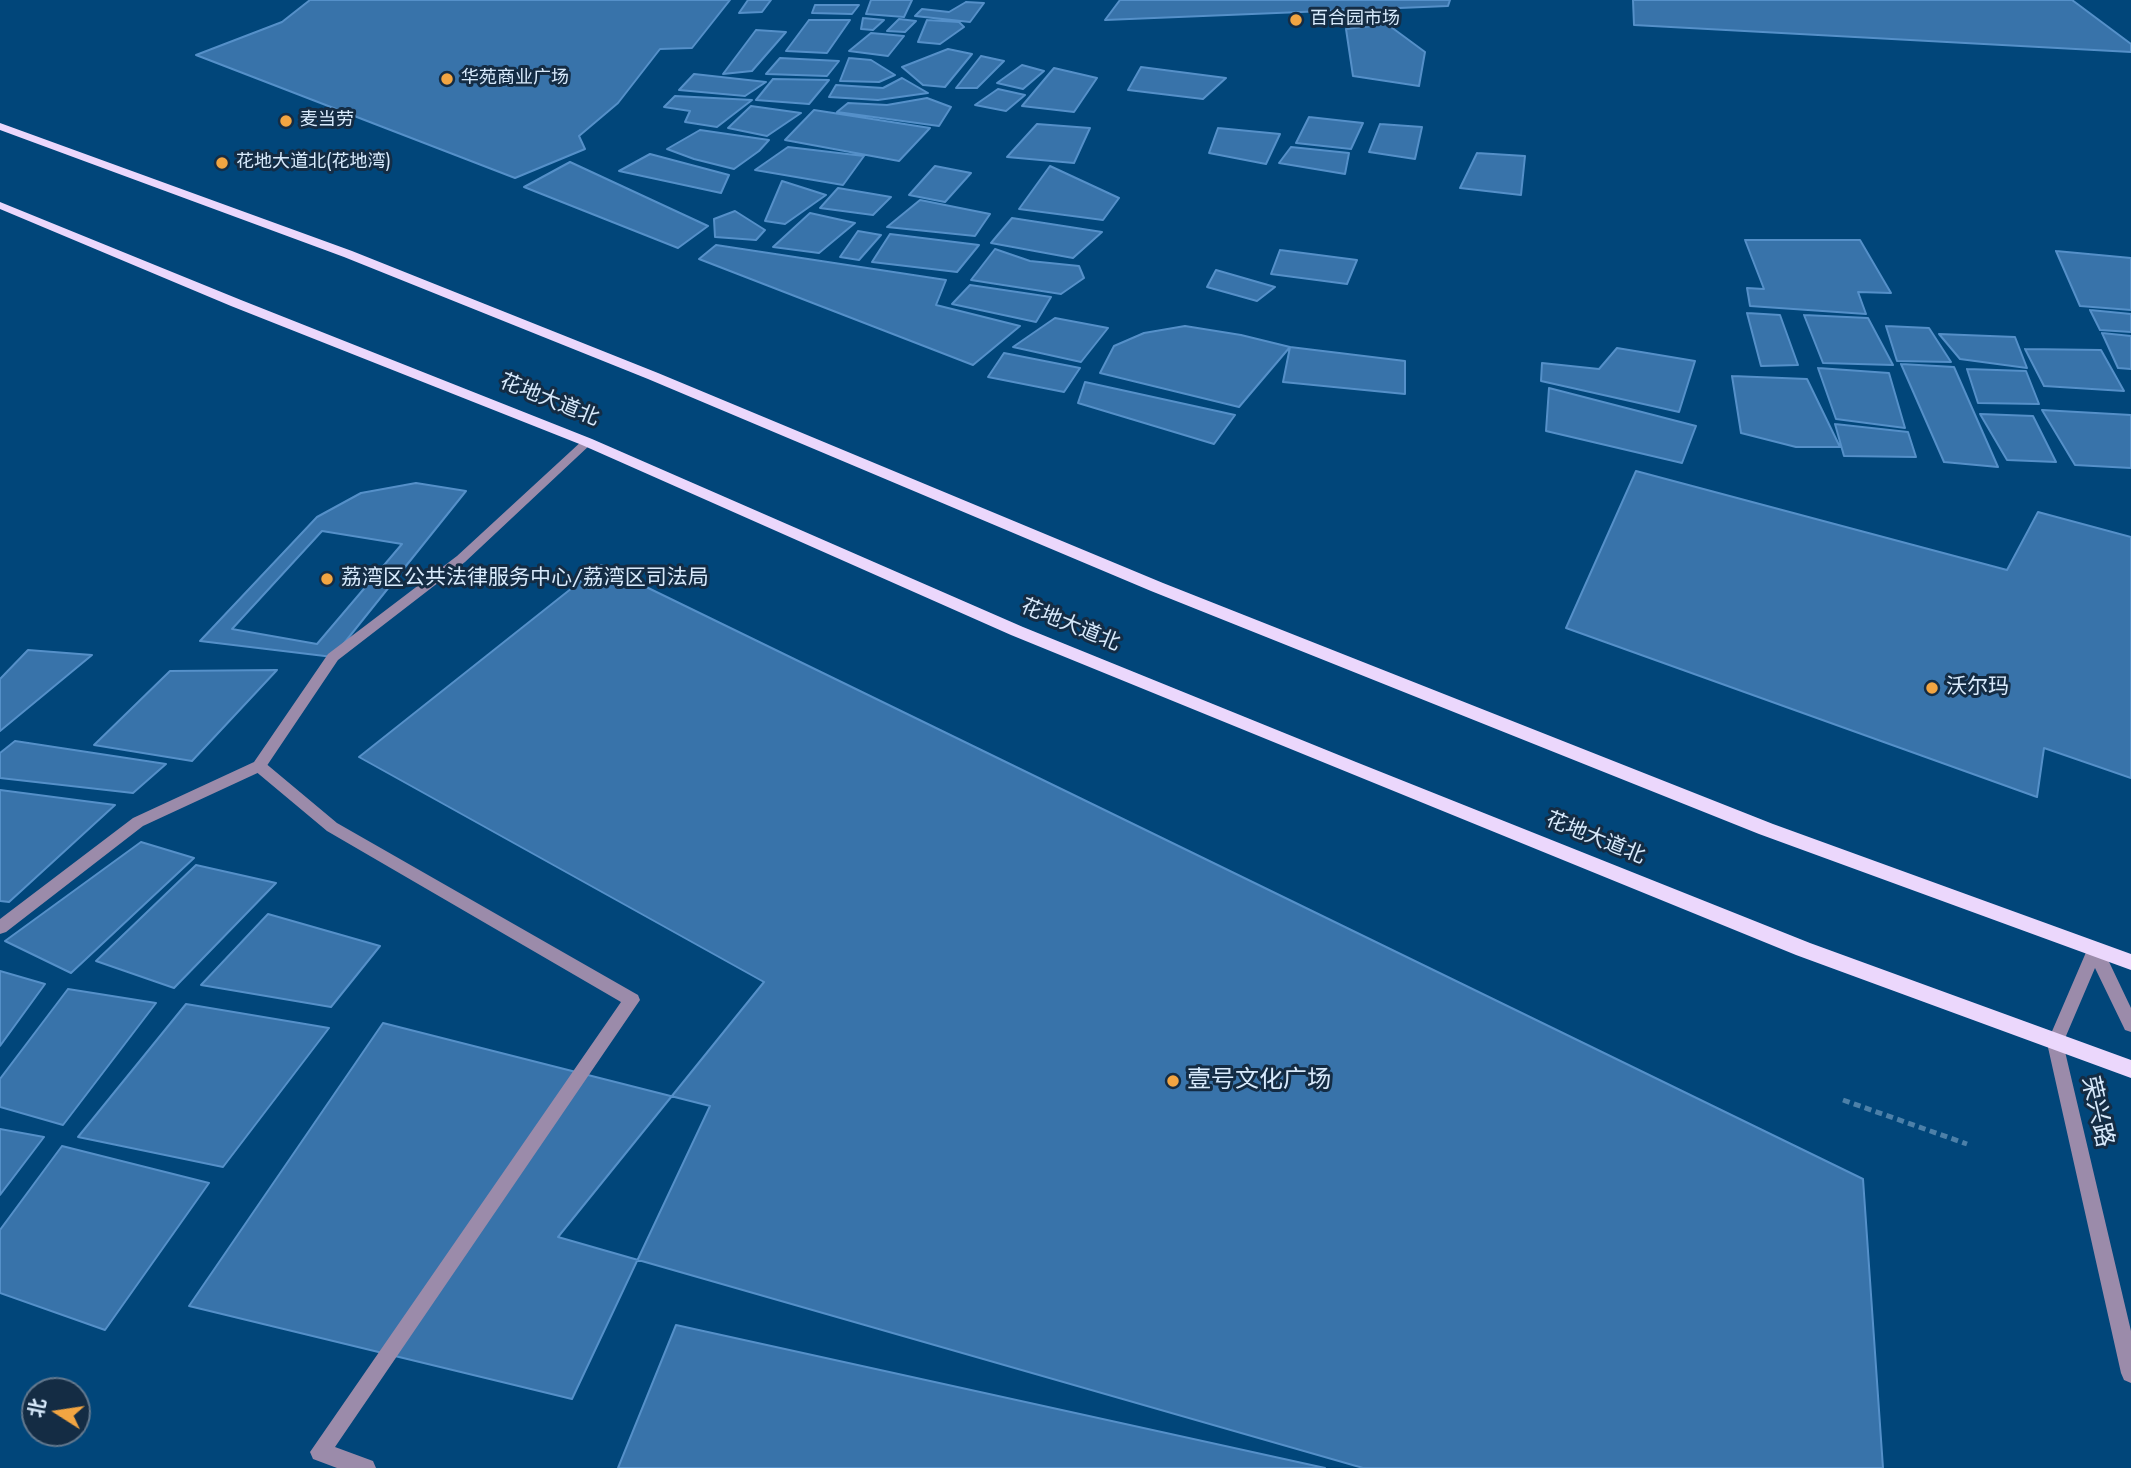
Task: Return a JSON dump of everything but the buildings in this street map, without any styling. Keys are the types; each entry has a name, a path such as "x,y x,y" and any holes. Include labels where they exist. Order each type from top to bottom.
{"main road":[{"path":"0,126 348,254 640,371 1209,608 1766,829 2131,962"},
{"name":"花地大道北","path":"0,205 236,303 587,442 1029,636 1803,949 2131,1069"}],"street":[{"path":"0,928 138,822 259,766 333,657 461,559 587,442"},
{"path":"259,766 332,827 632,1000 320,1452 366,1468"},
{"path":"2095,950 2131,1025"},
{"path":"2055,1043 2095,950"},
{"name":"荣兴路","path":"2055,1043 2131,1373"}],"path":[{"path":"1843,1101 1967,1144"}],"place":[{"name":"百合园市场","path":"1296,20"},
{"name":"华苑商业广场","path":"447,79"},
{"name":"麦当劳","path":"286,121"},
{"name":"花地大道北(花地湾)","path":"222,163"},
{"name":"荔湾区公共法律服务中心/荔湾区司法局","path":"327,579"},
{"name":"沃尔玛","path":"1932,688"},
{"name":"壹号文化广场","path":"1173,1081"}]}
